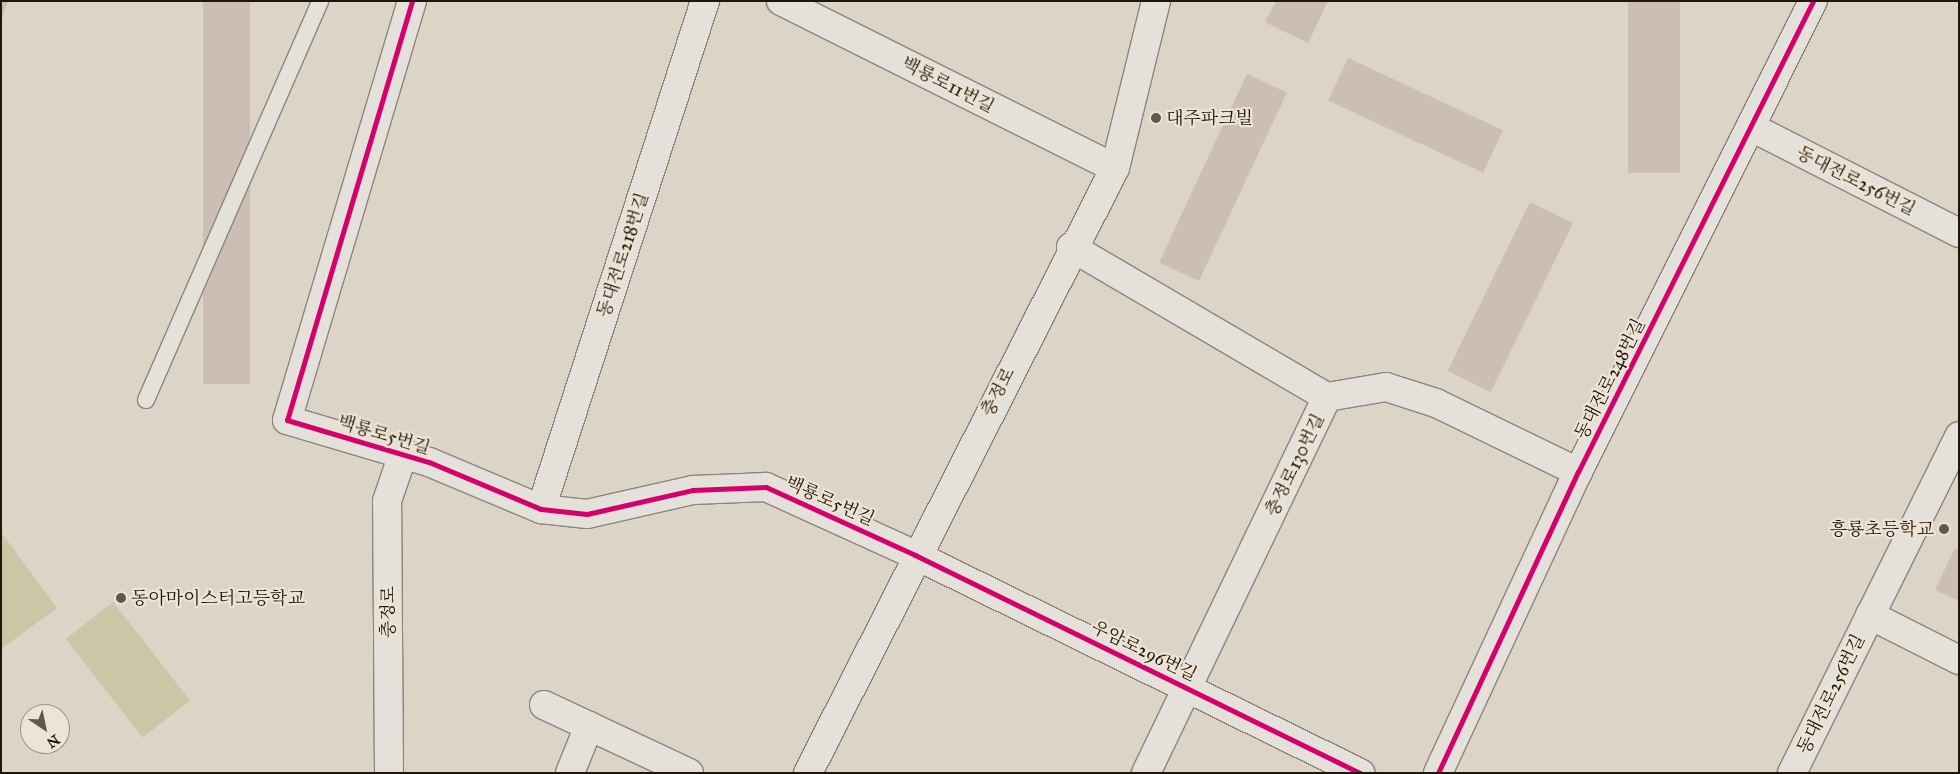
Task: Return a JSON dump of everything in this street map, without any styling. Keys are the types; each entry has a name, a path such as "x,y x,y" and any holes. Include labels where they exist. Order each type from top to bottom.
{"street":[{"name":"백룡로5번길","path":"412,1 287,420 403,454 541,509 587,514 693,490 766,487 915,555"},
{"name":"동대전로218번길","path":"541,509 705,1"},
{"name":"백룡로11번길","path":"781,1 1115,168"},
{"name":"충정로","path":"808,773 915,555 1071,247 1115,168 1156,1"},
{"name":"동대전로248번길","path":"1438,773 1578,472 1753,128 1813,1"},
{"name":"동대전로256번길","path":"1753,128 1959,233"},
{"name":"충정로130번길","path":"1071,247 1327,396 1146,773"},
{"path":"1327,396 1386,387 1436,403 1578,472"},
{"name":"동대전로256번길","path":"1792,773 1959,436"},
{"name":"충정로","path":"389,773 387,502 403,454"},
{"name":"우암로296번길","path":"915,555 1360,773"},
{"name":"동대전로256번길","path":"1870,615 1959,660"},
{"path":"544,705 689,773"},
{"path":"570,773 589,726"}],"lane":[{"path":"146,400 320,1"}],"shaded area":[{"path":"1,532 57,608 1,649"},
{"path":"113,602 190,701 143,737 66,639"}],"building":[{"path":"1,1 8,1 2,18 1,18"},
{"path":"203,1 250,1 250,384 203,384"},
{"path":"1276,1 1328,1 1308,43 1265,22"},
{"path":"1628,1 1680,1 1680,173 1628,173"},
{"path":"1348,58 1503,130 1483,173 1328,101"},
{"path":"1247,74 1287,93 1199,281 1159,263"},
{"path":"1530,202 1573,223 1491,392 1448,371"},
{"path":"1955,548 1959,550 1959,601 1935,590"}],"cycle path":[{"path":"412,1 287,420 429,462 541,509 587,514 693,490 766,487 915,555 1360,773"},
{"path":"1438,773 1578,472 1813,1"}],"place":[{"name":"대주파크빌","path":"1156,118"},
{"name":"흥룡초등학교","path":"1944,529"},
{"name":"동아마이스터고등학교","path":"121,598"}]}
